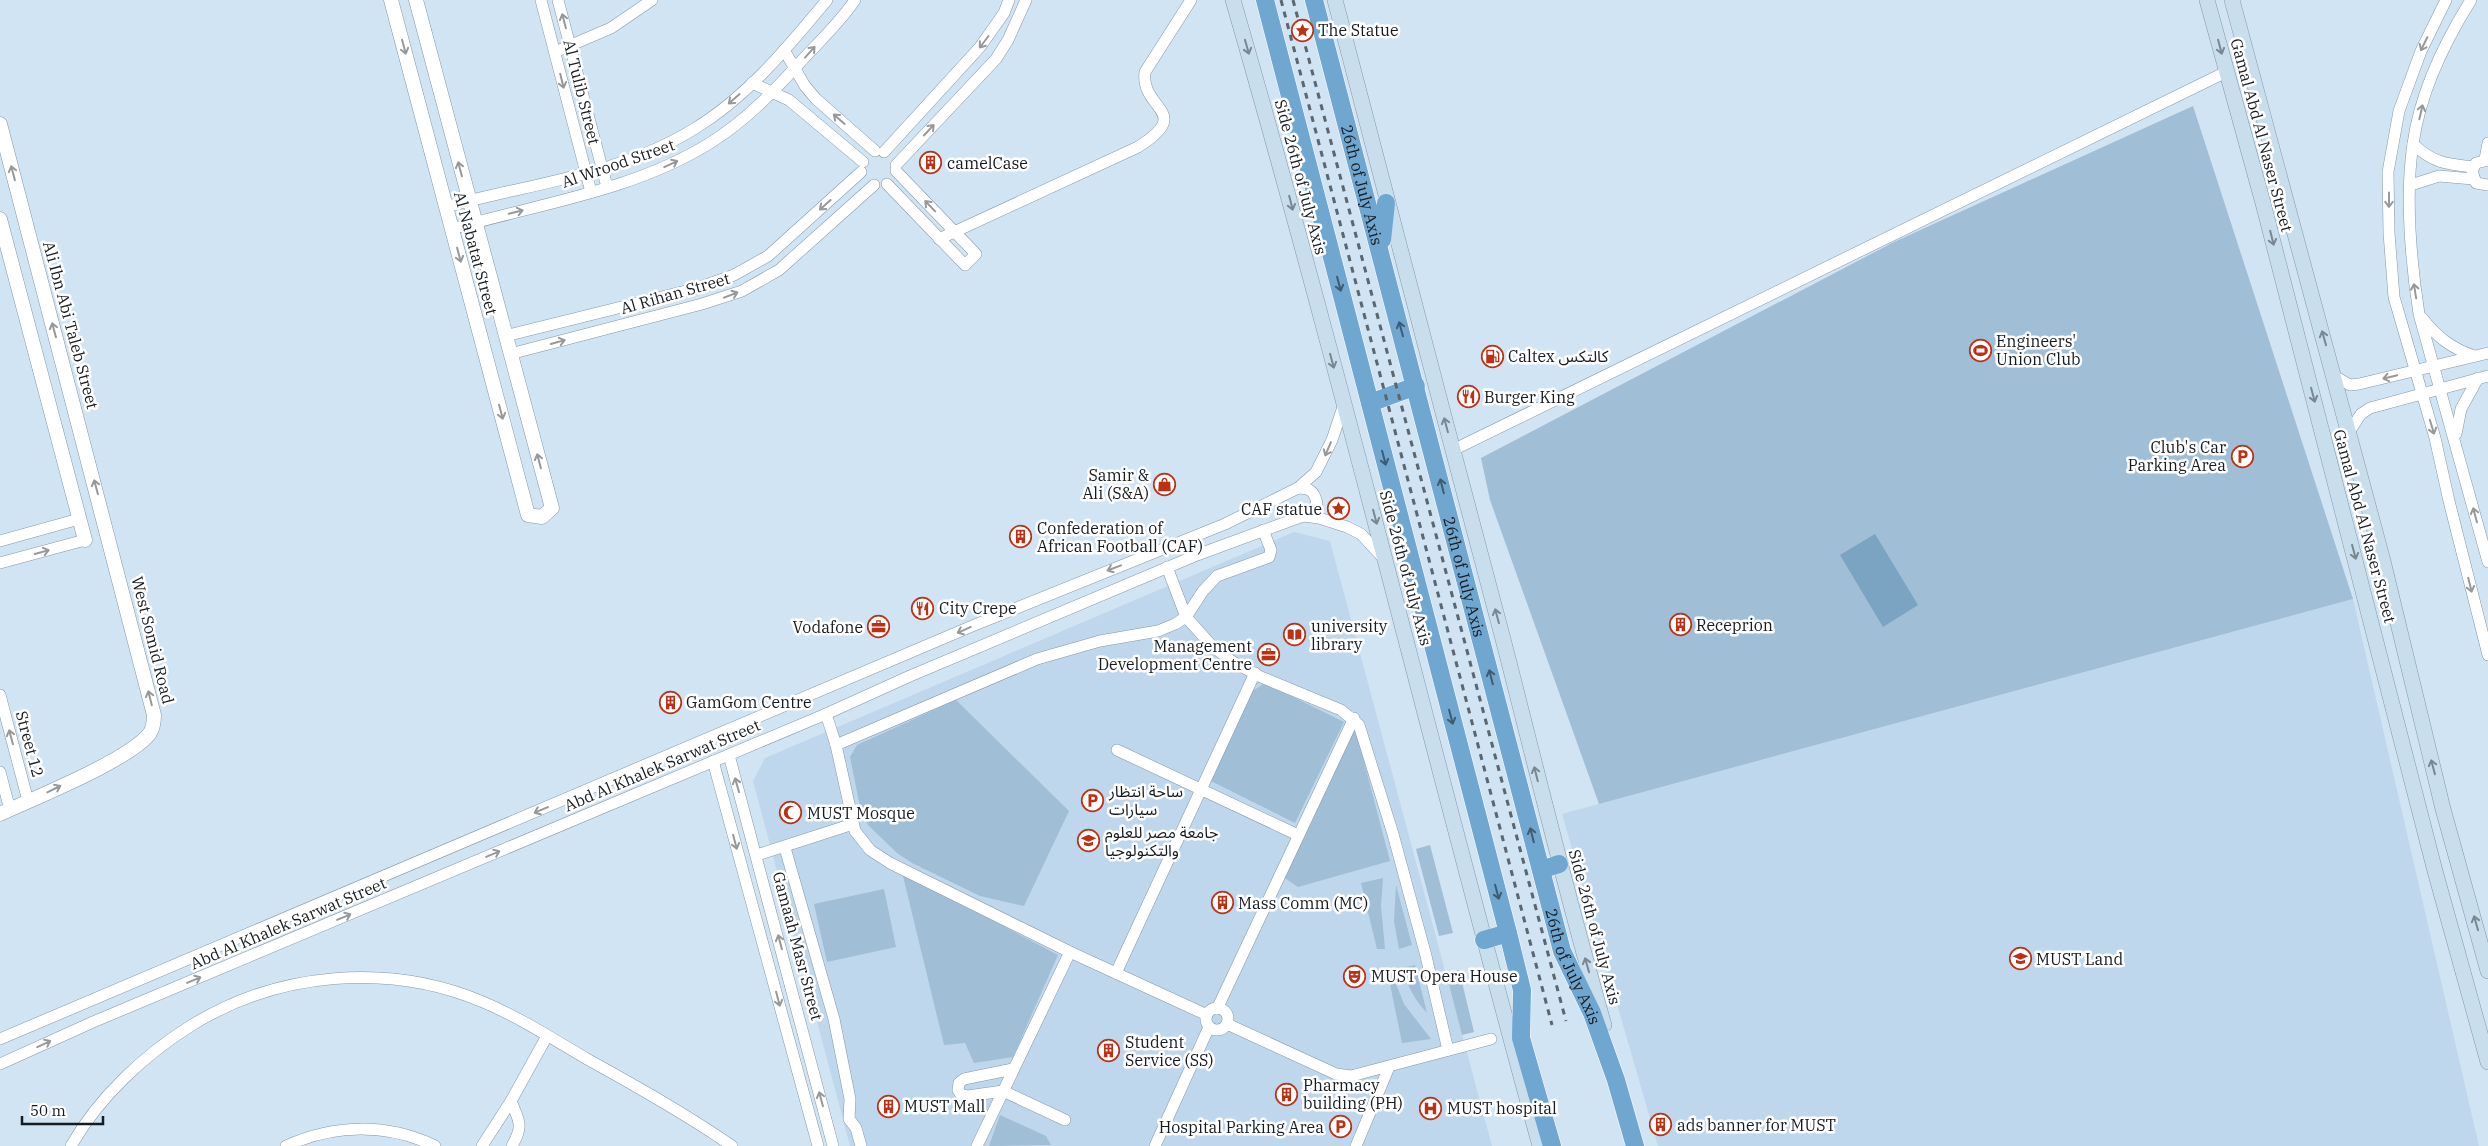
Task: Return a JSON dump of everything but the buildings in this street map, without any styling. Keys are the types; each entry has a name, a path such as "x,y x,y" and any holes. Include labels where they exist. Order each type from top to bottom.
{"highway":[{"path":"1265,0 1508,933 1522,990 1521,1038 1552,1146"},
{"name":"26th of July Axis","path":"1314,0 1562,951 1592,1013 1616,1080 1635,1146"},
{"path":"1381,251 1386,203"},
{"path":"1370,403 1416,386"},
{"path":"1541,870 1559,864"},
{"path":"1484,940 1508,933"}],"main road":[{"name":"Side 26th of July Axis","path":"1233,0 1290,197 1484,940 1540,1146"},
{"name":"Side 26th of July Axis","path":"1335,0 1386,203 1453,450 1559,864 1606,1034 1616,1080"},
{"name":"Gamal Abd Al Naser Street","path":"2208,0 2263,203 2435,871 2488,1062"},
{"name":"Gamal Abd Al Naser Street","path":"2232,0 2349,432 2444,809 2488,970"},
{"path":"2263,203 2270,195 2284,194"},
{"path":"2422,817 2428,822 2435,821 2441,816 2444,809"},
{"path":"2435,871 2438,864 2444,860 2451,860 2459,866"}],"street":[{"name":"Al Nabatat Street","path":"391,0 528,515 542,517 552,508 416,0"},
{"name":"Al Tulib Street","path":"541,0 591,192"},
{"name":"Al Tulib Street","path":"558,0 607,187"},
{"path":"555,52 610,28 652,0"},
{"name":"Al Wrood Street","path":"445,206 586,173 647,152 694,130 722,110 752,83 784,50 827,0"},
{"name":"Al Wrood Street","path":"452,229 607,187 663,167 709,143 733,127 774,91 855,0"},
{"path":"862,167 868,155 879,152 980,47 1004,13 1009,0"},
{"path":"752,83 774,91 796,106 862,167 866,180 874,186 887,184 895,176 896,168 996,59 1015,26 1026,0"},
{"path":"939,239 1138,147 1160,130 1164,119 1163,112 1148,94 1145,72 1191,0"},
{"path":"2446,0 2421,51 2399,111 2388,172 2389,233 2394,297 2435,438 2488,655"},
{"path":"2471,0 2444,49 2424,96 2413,144 2411,185 2412,272 2419,314 2488,562"},
{"path":"784,50 794,69 816,99 879,152 892,157 896,168 976,254 965,265 887,184"},
{"path":"1453,450 2226,72"},
{"name":"Ali Ibn Abi Taleb Street","path":"0,124 108,534"},
{"path":"2473,179 2473,167 2476,163 2486,159 2488,143"},
{"path":"2413,144 2425,155 2438,162 2473,167"},
{"name":"Al Rihan Street","path":"505,336 698,288 734,275 768,256 862,167"},
{"path":"2411,185 2439,176 2453,175 2473,179 2487,188"},
{"name":"Al Rihan Street","path":"510,354 702,304 737,293 779,270 874,186"},
{"path":"0,219 85,540 0,563"},
{"path":"698,288 702,304"},
{"path":"2419,314 2443,341 2457,350 2474,356"},
{"path":"2334,376 2350,384 2359,384 2488,352"},
{"path":"2349,432 2361,414 2370,408 2483,377"},
{"path":"2455,440 2461,410 2483,377"},
{"name":"Abd Al Khalek Sarwat Street","path":"0,1038 977,624 1225,524 1298,488 1316,472 1325,457 1344,404"},
{"path":"1298,488 1308,488 1315,494 1317,503 1312,512 1303,516"},
{"name":"Abd Al Khalek Sarwat Street","path":"0,1064 93,1022 826,714 910,676 1167,567 1263,530 1303,516 1319,518 1347,526 1360,534 1386,561"},
{"path":"0,541 79,519"},
{"path":"836,745 1037,659 1100,641 1158,631 1186,617 1203,591 1217,576 1269,557 1271,550 1263,530"},
{"name":"West Somid Road","path":"5,812 113,760 141,741 150,732 154,724 154,715 108,534"},
{"path":"1167,567 1186,617 1196,630 1221,654 1255,673 1341,710 1354,718 1362,731 1393,834 1426,956 1448,1050"},
{"path":"1116,973 1255,673"},
{"name":"Street 12","path":"0,694 28,801"},
{"path":"826,714 836,745 853,824 864,844 890,863 1070,952 1212,1012 1227,1015 1227,1024 1221,1030 1209,1027"},
{"path":"1155,1146 1209,1027 1212,1012 1354,718"},
{"path":"1117,750 1298,835"},
{"name":"Gamaah Masr Street","path":"729,755 833,1146"},
{"name":"Gamaah Masr Street","path":"713,761 818,1146"},
{"path":"0,772 5,812"},
{"path":"757,855 784,848 853,824"},
{"path":"784,848 834,1019 850,1099 849,1118 856,1128 862,1146"},
{"path":"976,1146 1070,952"},
{"path":"71,1146 98,1105 141,1062 179,1033 208,1016 256,995 292,984 338,978 409,981 482,1002 641,1089 732,1146"},
{"path":"1227,1024 1336,1074 1350,1076 1491,1039"},
{"path":"482,1146 511,1101 547,1036"},
{"path":"1356,1146 1389,1066"},
{"path":"1014,1069 964,1080 959,1084 958,1090 961,1095 968,1096 1003,1091 1065,1120"},
{"path":"511,1101 520,1124 520,1130 512,1146"},
{"path":"286,1146 338,1129 391,1131 415,1137 434,1146"}],"shaded area":[{"name":"Engineers' Union Club","path":"2193,106 2353,599 1599,804 1490,500 1481,458 1894,242"},
{"name":"جامعة مصر للعلوم والتكنولوجيا","path":"1294,532 1330,541 1492,1146 850,1146 753,781 765,758"},
{"path":"1875,534 1918,605 1883,627 1840,555"},
{"name":"MUST Land","path":"2353,599 2479,1146 1658,1146 1562,814"},
{"path":"1265,683 1344,722 1295,823 1211,781 1251,692"},
{"path":"956,700 1069,811 1024,906 980,896 912,863 897,853 868,825 859,802 850,757 857,745"},
{"path":"1351,730 1356,731 1390,861 1298,887 1282,876"},
{"path":"1430,845 1453,933 1439,936 1416,849"},
{"path":"902,872 1058,955 1013,1057 974,1063 965,1043 944,1045"},
{"path":"1383,878 1381,906 1385,949 1377,949 1361,883"},
{"path":"1396,885 1412,945 1399,949 1394,921"},
{"path":"884,889 896,947 827,962 814,904"},
{"path":"1415,965 1427,1013 1412,992 1404,974 1403,968"},
{"path":"1459,970 1474,1032 1462,1035 1446,973"},
{"path":"1392,974 1404,1004 1431,1039 1402,1043 1390,984 1385,977"},
{"path":"1000,1115 1046,1136 1051,1145 989,1146"}],"railway":[{"path":"1281,0 1552,1025"},
{"path":"1293,0 1566,1021"}],"place":[{"name":"The Statue","path":"1302,30"},
{"name":"camelCase","path":"931,163"},
{"name":"Engineers' Union Club","path":"1980,350"},
{"name":"Caltex كالتكس","path":"1492,356"},
{"name":"Burger King","path":"1468,397"},
{"name":"Club's Car Parking Area","path":"2242,456"},
{"name":"Samir & Ali (S&A)","path":"1165,484"},
{"name":"CAF statue","path":"1338,509"},
{"name":"Confederation of African Football (CAF)","path":"1021,537"},
{"name":"City Crepe","path":"923,608"},
{"name":"Receprion","path":"1680,625"},
{"name":"Vodafone","path":"879,627"},
{"name":"university library","path":"1295,635"},
{"name":"Management Development Centre","path":"1268,655"},
{"name":"GamGom Centre","path":"670,702"},
{"name":"ساحة انتظار سيارات","path":"1093,800"},
{"name":"MUST Mosque","path":"791,813"},
{"name":"جامعة مصر للعلوم والتكنولوجيا","path":"1089,841"},
{"name":"Mass Comm (MC)","path":"1222,903"},
{"name":"MUST Land","path":"2020,959"},
{"name":"MUST Opera House","path":"1355,976"},
{"name":"Student Service (SS)","path":"1109,1051"},
{"name":"Pharmacy building (PH)","path":"1287,1094"},
{"name":"MUST Mall","path":"888,1106"},
{"name":"MUST hospital","path":"1431,1108"},
{"name":"ads banner for MUST","path":"1661,1125"},
{"name":"Hospital Parking Area","path":"1340,1127"}]}
